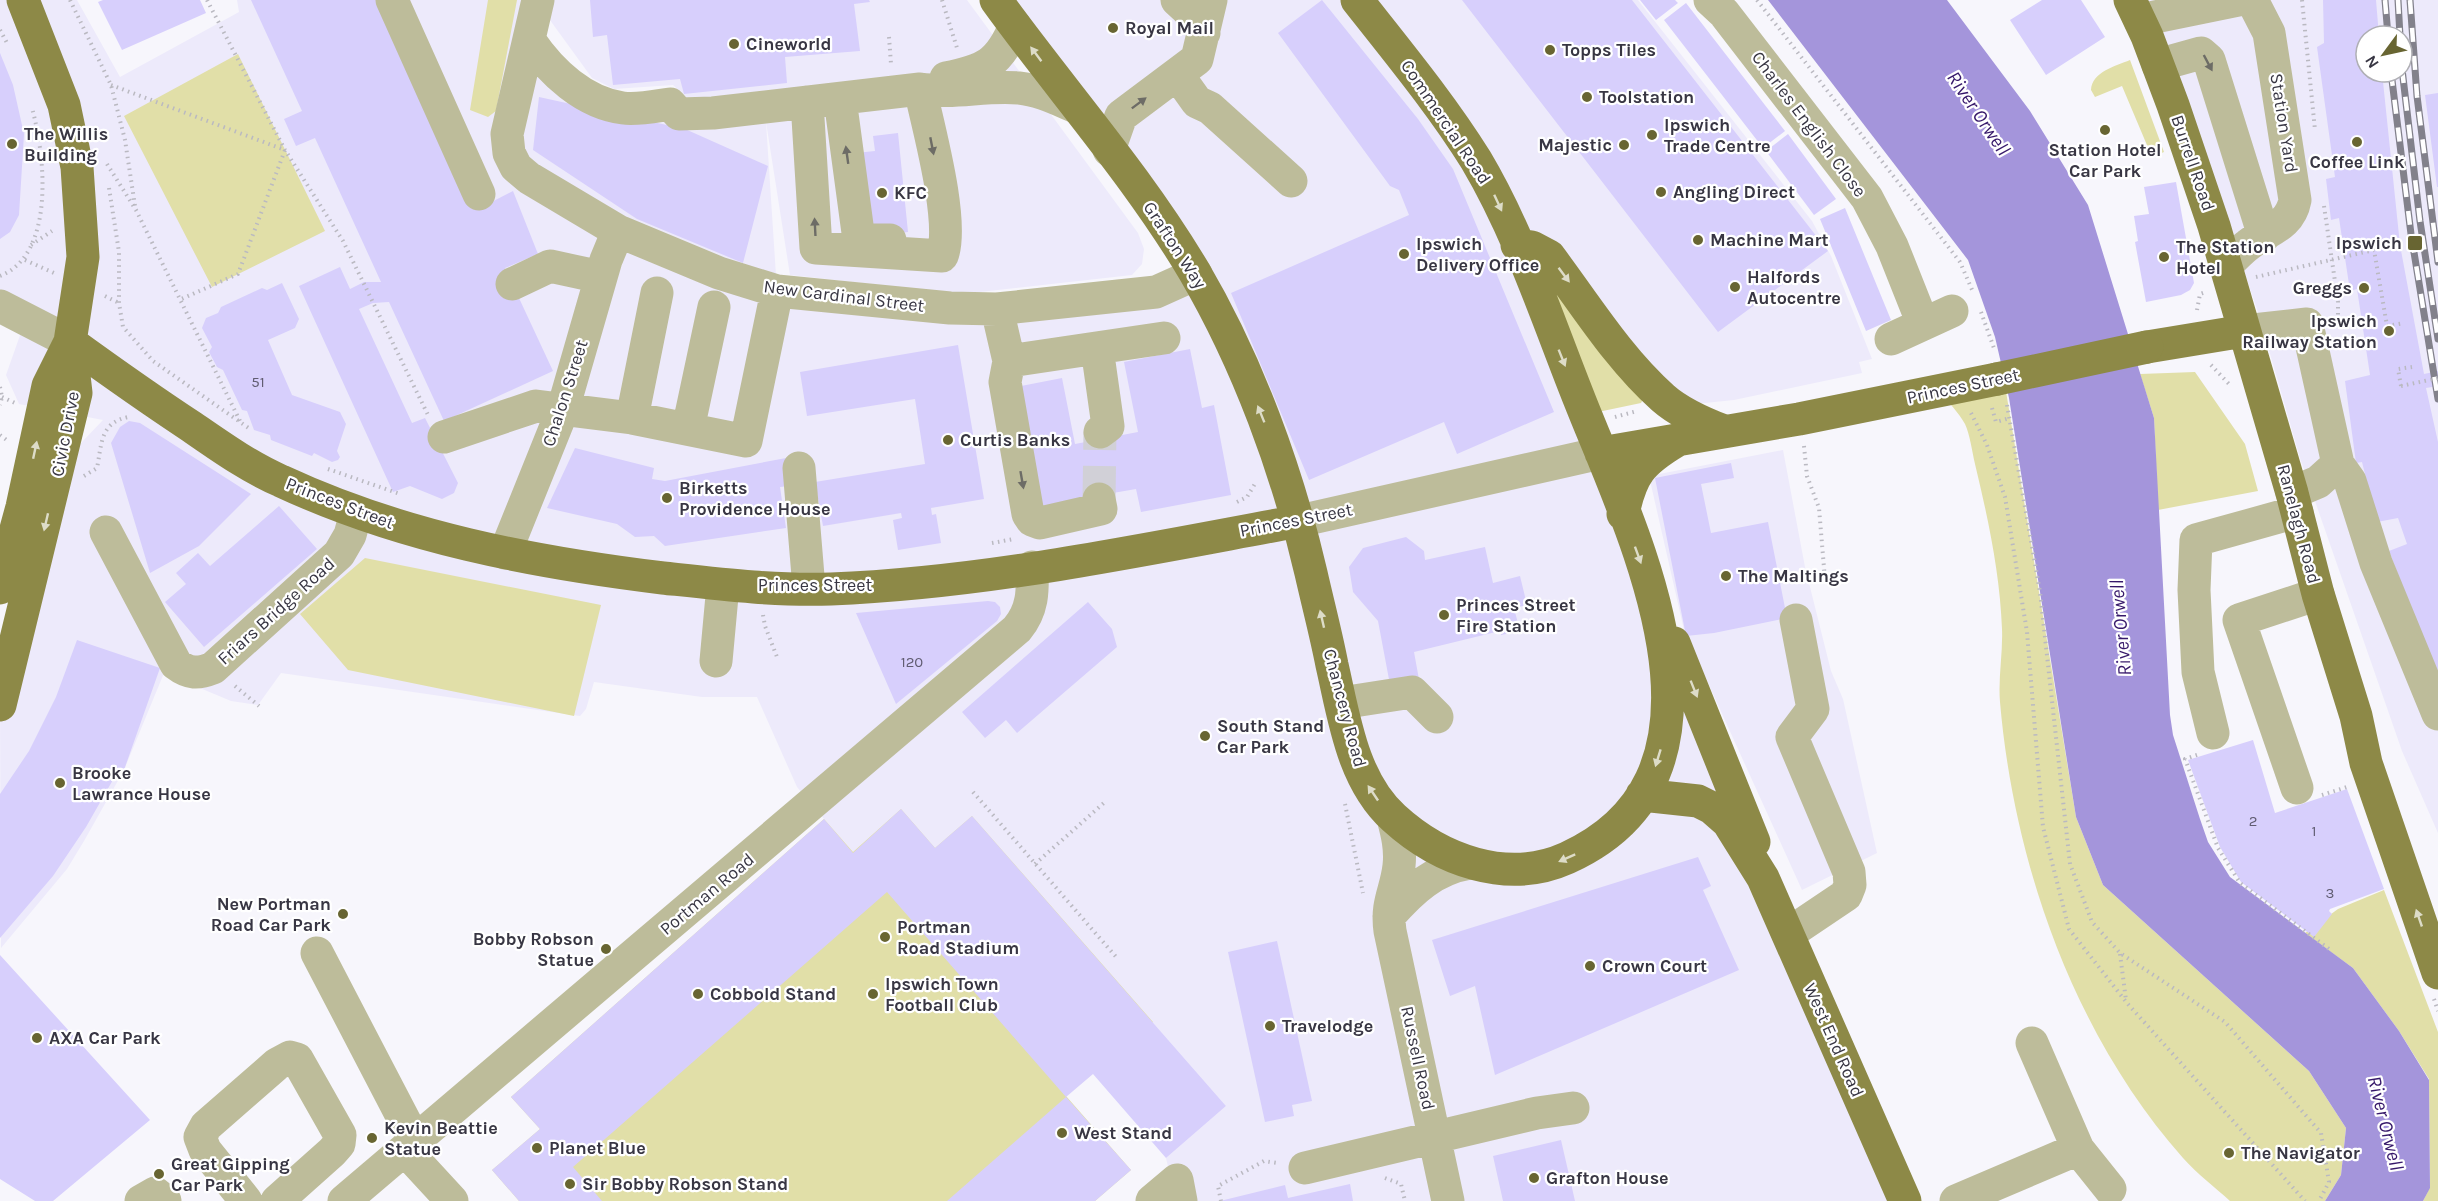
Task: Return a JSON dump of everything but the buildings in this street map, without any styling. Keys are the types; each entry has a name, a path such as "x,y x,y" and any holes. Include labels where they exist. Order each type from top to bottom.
{"main road":[{"path":"23,0 64,105 77,167 83,257 70,342"},
{"name":"Grafton Way","path":"996,0 1168,230 1196,274 1241,366 1269,473 1299,521"},
{"name":"Commercial Road","path":"1370,4 1477,162 1517,245 1601,453"},
{"name":"Burrell Road","path":"2135,10 2158,65 2195,167 2240,271 2244,331"},
{"path":"1517,245 1532,247 1550,256 1632,366 1663,398 1703,422 1724,431"},
{"name":"Princes Street","path":"1601,453 1975,387 2147,347 2244,331"},
{"name":"Ranelagh Road","path":"2244,331 2318,594 2356,716 2366,763 2438,973"},
{"name":"Princes Street","path":"70,342 238,459 280,481 356,513 440,538 505,553 616,572 723,585 809,588 895,584 1026,553 1228,519 1299,521"},
{"name":"Civic Drive","path":"0,588 22,507 48,386 70,342"},
{"name":"Civic Drive","path":"0,705 76,393 70,342"},
{"name":"Princes Street","path":"1623,514 1627,489 1642,466 1682,438"},
{"name":"Chancery Road","path":"1299,521 1341,703 1360,769 1370,790 1394,818 1421,840 1470,863 1497,868 1522,868 1556,863 1592,847 1616,830 1642,795 1660,756 1667,716 1666,658 1653,597 1601,453"},
{"path":"1228,519 1259,510 1271,496 1269,473"},
{"name":"West End Road","path":"1653,597 1752,831 1763,878"},
{"name":"Ranelagh Road","path":"2356,716 2438,904"},
{"name":"West End Road","path":"1642,795 1698,801 1712,808 1728,822 1763,878 1905,1201"}],"street":[{"path":"392,0 479,194"},
{"path":"538,0 530,41 553,72 596,99 625,109 670,104 679,114 713,113 920,89 939,92 1020,88 1041,92 1076,107"},
{"path":"1177,0 1189,11 1204,33"},
{"path":"1108,150 1121,116 1197,59 1211,0"},
{"name":"Charles English Close","path":"1710,0 1724,13 1854,178 1892,246 1923,324"},
{"path":"2135,10 2238,0"},
{"name":"Station Yard","path":"2240,271 2248,245 2278,228 2293,210 2295,190 2269,33 2252,0"},
{"path":"920,89 938,79 974,72 990,65 1008,42 1015,26"},
{"name":"New Cardinal Street","path":"530,41 507,134 506,144 516,167 530,178 618,231 718,273 777,291 950,308 998,309 1156,292 1196,274"},
{"path":"2158,65 2201,53 2209,60 2264,236"},
{"path":"1177,74 1197,102 1210,108 1291,181"},
{"path":"807,102 816,248 942,256 945,247 944,216 920,89"},
{"path":"840,99 859,240 928,241 944,216"},
{"name":"Chalon Street","path":"505,553 563,408 601,277 618,231"},
{"path":"512,284 550,266 601,277"},
{"path":"444,437 536,406 632,418 746,441 777,291"},
{"path":"632,418 657,293"},
{"name":"Princes Street","path":"0,306 70,342"},
{"path":"688,429 714,307"},
{"path":"998,309 1009,361 1005,382 1028,514 1032,520 1040,523 1101,509 1099,499"},
{"path":"1890,339 1953,312"},
{"path":"2244,331 2307,324 2338,464 2350,481 2376,563 2438,714"},
{"path":"1009,361 1164,338"},
{"path":"1097,348 1104,429"},
{"name":"Princes Street","path":"1299,521 1601,453"},
{"path":"2210,743 2198,672 2194,590 2196,540 2294,503 2338,464"},
{"path":"799,468 809,588"},
{"name":"Friars Bridge Road","path":"106,532 176,664 184,670 199,674 213,668 339,554 350,535 356,513"},
{"name":"Portman Road","path":"344,1201 1017,629 1027,617 1032,604 1026,553"},
{"path":"716,661 723,585"},
{"path":"2304,794 2239,620 2318,594"},
{"path":"1788,934 1846,896 1850,885 1849,872 1792,736 1813,710 1796,620"},
{"path":"1341,703 1412,692 1437,717"},
{"name":"Russell Road","path":"1377,907 1388,908 1400,865 1394,818"},
{"path":"1377,907 1418,886 1435,874 1452,866 1470,863"},
{"name":"Russell Road","path":"1377,907 1390,932 1449,1201"},
{"path":"317,953 410,1145 452,1201"},
{"path":"2032,1043 2078,1149 2110,1189"},
{"path":"228,1195 205,1150 201,1137 203,1132 277,1064 290,1057 297,1059 340,1135 339,1144 276,1201"},
{"path":"1305,1168 1537,1113 1574,1108"},
{"path":"1956,1201 2078,1149"},
{"path":"1152,1201 1177,1180 1181,1201"},
{"path":"141,1201 154,1193 165,1201"}],"path":[{"path":"70,0 111,85 125,140 136,210"},
{"path":"207,0 285,150 343,241 423,407 444,437"},
{"path":"942,0 958,53"},
{"path":"0,30 12,53"},
{"path":"111,85 285,150"},
{"path":"0,276 12,271 25,260 42,207 43,169 32,106"},
{"path":"179,300 238,274 285,150"},
{"path":"240,421 136,210 103,158 119,252 119,303 123,327 153,361 255,433"},
{"path":"2240,271 2374,250 2387,326 2404,323"},
{"path":"2197,311 2200,294"},
{"path":"2412,367 2398,369 2401,386 2438,378"},
{"path":"0,387 2,397 0,405"},
{"path":"1975,387 1996,422 2010,418 2040,592 2070,864 2092,922 2120,953 2225,1022 2321,1133 2328,1182 2319,1201"},
{"path":"1975,387 1967,404 1987,445 2005,497 2027,632 2043,827 2069,929 2127,1003 2305,1201"},
{"path":"1606,419 1643,410"},
{"path":"1799,419 1807,476 1819,508 1825,580"},
{"path":"323,467 358,477 405,496"},
{"path":"1228,519 1269,473"},
{"path":"990,544 1026,553"},
{"path":"763,611 765,626 777,657"},
{"path":"2210,743 2185,759 2218,848 2234,874 2252,894 2329,949"},
{"path":"2304,794 2356,784"},
{"path":"973,792 1117,958"},
{"path":"1343,795 1377,907"},
{"path":"1035,864 1105,802"},
{"path":"2120,953 2127,1003"}],"shaded area":[{"path":"0,0 77,0 120,77 239,12 237,0 537,0 530,41 578,89 689,100 673,85 614,89 592,78 547,16 549,0 967,0 1138,233 1144,249 1142,264 1132,275 962,294 790,275 766,122 777,291 950,308 1195,274 996,0 1638,0 1812,221 1831,256 1872,359 1859,362 1862,373 1734,400 1675,406 1518,245 1905,1201 1176,1201 1166,1158 1226,1106 972,816 935,848 901,810 853,853 797,787 757,697 702,697 594,682 586,709 580,716 281,673 258,705 231,701 164,673 124,770 84,841 67,869 1,948 0,705 60,465 103,420 19,404 6,375 30,307 0,301"},
{"path":"488,0 517,0 496,111 488,117 470,110"},
{"path":"2148,0 2438,0 2438,833 2402,751 2300,458 2258,312 2157,16"},
{"path":"238,54 325,231 212,287 124,116"},
{"path":"2130,60 2164,152 2152,157 2122,86 2095,97 2091,90 2092,84 2100,74"},
{"path":"1547,271 1646,394 1641,403 1598,412"},
{"path":"2002,367 2076,817 2103,885 2309,1071 2346,1128 2341,1175 2325,1201 2230,1201 2194,1170 2144,1110 2110,1058 2081,1002 2056,945 2035,885 2019,824 2007,763 2000,702 2001,608 1993,546 1967,428 1940,391"},
{"path":"2195,372 2245,444 2258,491 2158,510 2154,418 2140,374"},
{"path":"1783,450 1805,567 1831,671 1843,699 1877,853 1802,890 1684,630 1649,476"},
{"path":"365,558 601,605 574,716 348,670 300,614"},
{"name":"Portman Road Stadium","path":"901,809 935,848 972,816 1153,1022 1066,1096 1131,1170 1095,1201 519,1201 492,1170 540,1129 511,1097 824,819 853,852"},
{"path":"2384,890 2438,1032 2438,1201 2423,1201 2430,1187 2429,1079 2399,1031 2353,968 2305,933 2338,909"}],"water":[{"name":"River Orwell","path":"1768,0 1947,0 2030,111 2088,205 2154,418 2170,715 2173,735 2200,819 2208,842 2230,877 2353,968 2399,1031 2429,1080 2430,1188 2423,1201 2325,1201 2341,1175 2346,1128 2309,1071 2103,885 2076,817 2009,398 1995,337 1968,260"}],"tunnel":[{"path":"1099,499 1100,432"}],"railway":[{"path":"2385,0 2387,24"},
{"path":"2398,0 2399,24"},
{"path":"2410,0 2417,96 2438,262"},
{"path":"2392,84 2411,234 2438,399"},
{"path":"2404,84 2420,221 2438,339"}],"place":[{"name":"Royal Mail","path":"1113,28"},
{"name":"Cineworld","path":"734,44"},
{"name":"Topps Tiles","path":"1550,50"},
{"name":"Toolstation","path":"1587,97"},
{"name":"Station Hotel Car Park","path":"2105,130"},
{"name":"Ipswich Trade Centre","path":"1652,135"},
{"name":"Coffee Link","path":"2357,142"},
{"name":"The Willis Building","path":"12,144"},
{"name":"Majestic","path":"1624,145"},
{"name":"Angling Direct","path":"1661,192"},
{"name":"KFC","path":"882,193"},
{"name":"Machine Mart","path":"1698,240"},
{"name":"Ipswich","path":"2415,243"},
{"name":"Ipswich Delivery Office","path":"1404,254"},
{"name":"The Station Hotel","path":"2164,257"},
{"name":"Halfords Autocentre","path":"1735,287"},
{"name":"Greggs","path":"2364,288"},
{"name":"Ipswich Railway Station","path":"2389,331"},
{"name":"Curtis Banks","path":"948,440"},
{"name":"Birketts Providence House","path":"667,498"},
{"name":"The Maltings","path":"1726,576"},
{"name":"Princes Street Fire Station","path":"1444,615"},
{"name":"South Stand Car Park","path":"1205,736"},
{"name":"Brooke Lawrance House","path":"60,783"},
{"name":"New Portman Road Car Park","path":"343,914"},
{"name":"Portman Road Stadium","path":"885,937"},
{"name":"Bobby Robson Statue","path":"606,949"},
{"name":"Crown Court","path":"1590,966"},
{"name":"Cobbold Stand","path":"698,994"},
{"name":"Ipswich Town Football Club","path":"873,994"},
{"name":"Travelodge","path":"1270,1026"},
{"name":"AXA Car Park","path":"37,1038"},
{"name":"West Stand","path":"1062,1133"},
{"name":"Kevin Beattie Statue","path":"372,1138"},
{"name":"Planet Blue","path":"537,1148"},
{"name":"The Navigator","path":"2229,1153"},
{"name":"Great Gipping Car Park","path":"159,1174"},
{"name":"Grafton House","path":"1534,1178"},
{"name":"Sir Bobby Robson Stand","path":"570,1184"}]}
